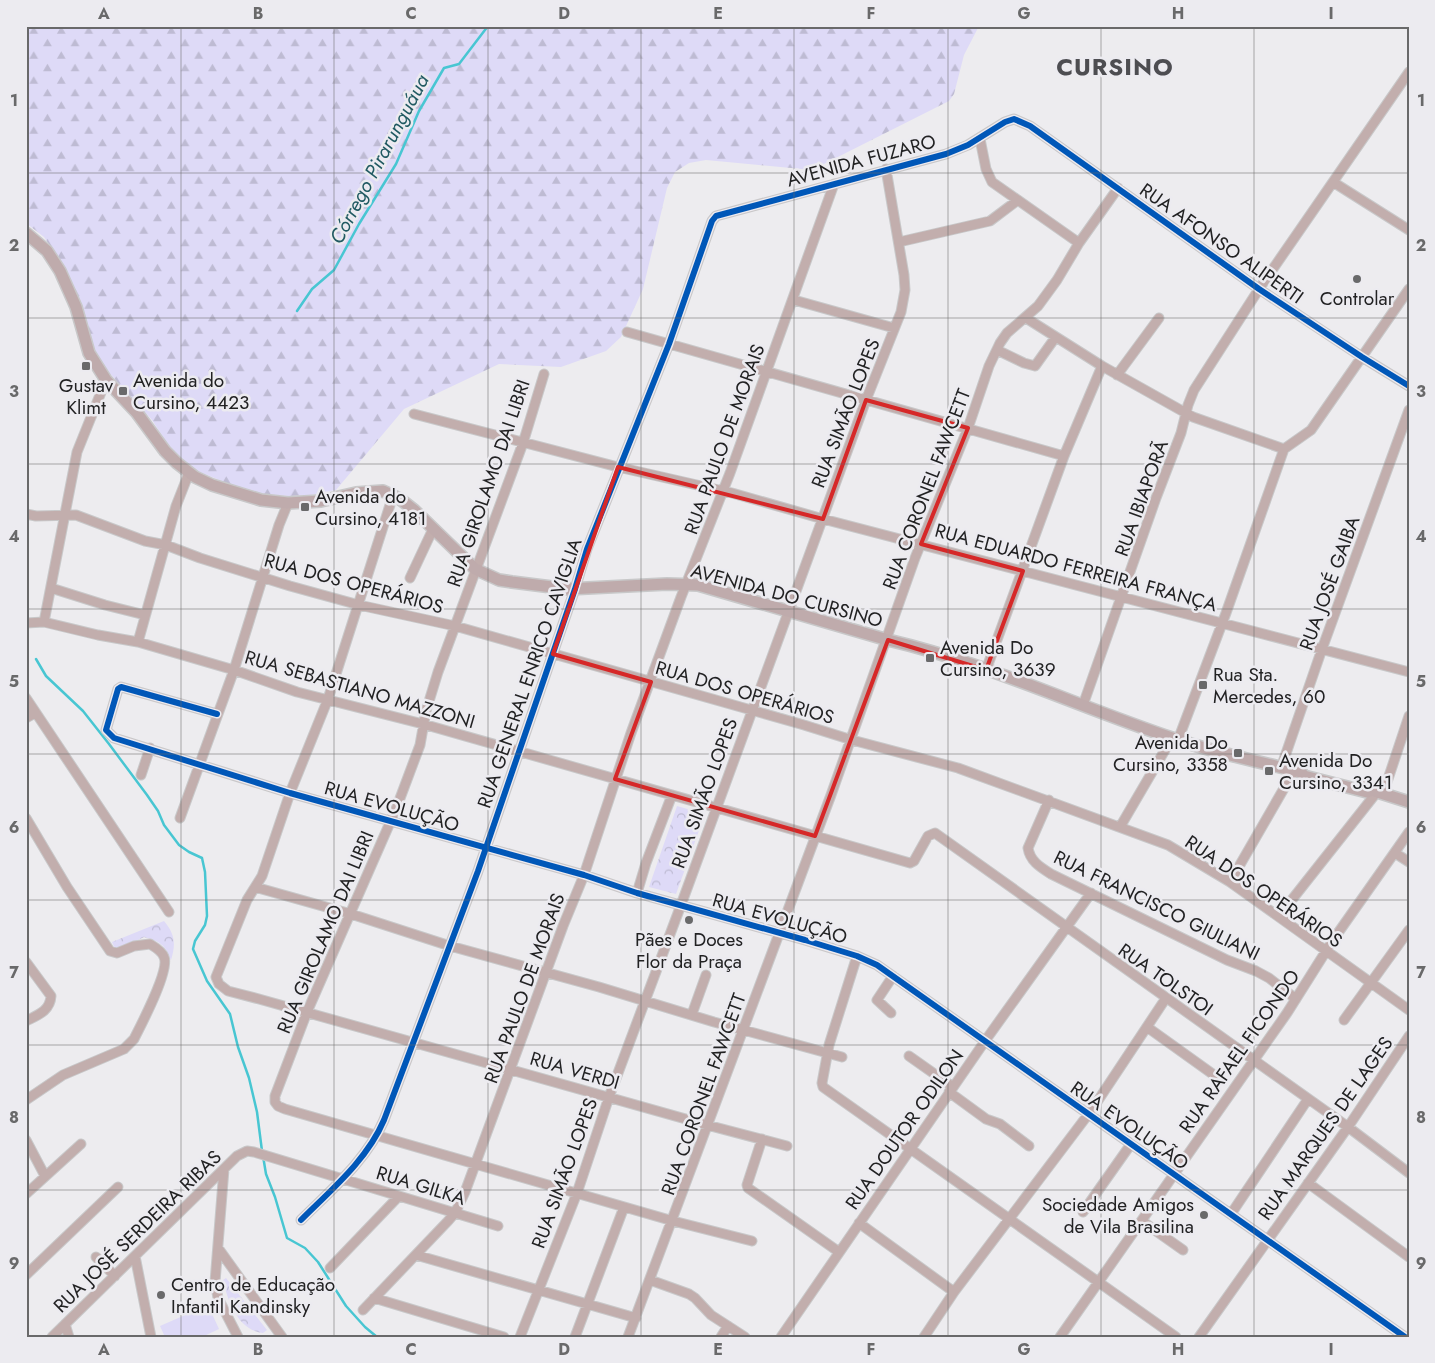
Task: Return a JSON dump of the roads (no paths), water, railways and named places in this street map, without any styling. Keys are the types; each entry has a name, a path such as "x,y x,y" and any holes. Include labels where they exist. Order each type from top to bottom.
{"main road":[{"name":"AVENIDA DO CURSINO","path":"26,233 42,245 60,271 76,307 89,353 106,380 137,413 165,451 189,472 212,485 261,500 288,503 321,501 356,493 383,491 394,495 406,503 475,569 499,580 575,589 687,584 730,594 888,640 919,647 1031,685 1175,739 1298,772 1304,776 1367,792 1377,792 1409,802"}],"street":[{"name":"RUA IBIAPORÃ","path":"1083,705 1181,433 1194,390 1259,289 1409,72"},
{"name":"AVENIDA FUZARO","path":"710,228 714,218 720,214 946,154 980,138 1005,122 1014,119 1021,121"},
{"name":"RUA AFONSO ALIPERTI","path":"1021,121 1259,289 1409,386"},
{"path":"980,138 986,170 992,182 1079,243"},
{"name":"RUA SIMÃO LOPES","path":"520,1337 577,1193 609,1096 866,400 901,312 905,290 899,242 886,169"},
{"path":"1333,182 1409,230"},
{"name":"RUA PAULO DE MORAIS","path":"363,1310 455,1213 476,1165 546,972 584,875 615,779 650,682 794,300 834,184"},
{"name":"RUA CORONEL FAWCETT","path":"628,1337 852,740 921,544 997,350 1006,334 1038,306 1118,188"},
{"path":"899,242 990,221 1018,200"},
{"name":"RUA GENERAL ENRICO CAVIGLIA","path":"301,1220 342,1179 378,1135 486,848 587,549 618,467 639,422 669,344 710,228"},
{"path":"1120,827 1175,739 1223,622 1284,449 1310,430 1409,289"},
{"path":"794,300 894,328"},
{"path":"1026,318 1055,338 1186,414 1284,449"},
{"path":"1118,374 1160,318"},
{"path":"627,332 1064,456"},
{"path":"997,350 1024,363 1035,366 1055,338"},
{"path":"986,670 1064,456 1102,366"},
{"name":"RUA GIROLAMO DAI LIBRI","path":"378,1135 278,1106 275,1102 276,1096 307,1012 391,821 420,745 423,724 438,672 523,443 544,374"},
{"path":"44,622 77,452 106,380"},
{"name":"RUA JOSÉ GAIBA","path":"1282,768 1322,649 1405,429 1409,410"},
{"name":"RUA EDUARDO FERREIRA FRANÇA","path":"414,414 723,492 1409,672"},
{"path":"138,642 176,506 189,472"},
{"path":"180,818 234,670 279,525 288,503"},
{"path":"390,505 328,700 290,794 264,870 255,887 351,914 450,946 744,1030 827,1053 834,1053 842,1057"},
{"name":"RUA DOS OPERÁRIOS","path":"26,514 36,516 76,515 96,521 127,535 166,545 200,558 359,605 455,626 852,740 958,768 1049,800 1168,845 1230,882 1409,1010"},
{"path":"410,578 433,529"},
{"path":"51,588 145,615"},
{"name":"RUA SEBASTIANO MAZZONI","path":"26,623 44,622 138,642 234,670 285,688 423,724 910,863 914,861"},
{"name":"RUA EVOLUÇÃO","path":"217,714 125,688 119,688 106,728 109,737 150,748 199,766 290,794 584,875 637,893 857,956 893,976 1405,1337"},
{"path":"26,698 169,912"},
{"path":"26,718 35,713"},
{"path":"1279,916 1377,792 1409,716"},
{"path":"141,775 150,748"},
{"path":"1230,882 1298,772"},
{"path":"637,893 646,863 672,796"},
{"name":"RUA FRANCISCO GIULIANI","path":"1049,800 1028,848 1029,854 1038,865 1051,874 1227,960 1256,970 1296,999"},
{"path":"26,818 67,887 110,951 117,953 134,946 150,944 164,957 165,971 131,1044 124,1049 73,1071 26,1100"},
{"name":"RUA RAFAEL FICONDO","path":"1060,1337 1296,999 1409,832"},
{"name":"RUA TOLSTOI","path":"914,861 928,836 935,833 1348,1127 1409,1173"},
{"path":"1395,853 1409,862"},
{"name":"RUA VERDI","path":"255,887 247,900 216,976 219,984 234,993 787,1146"},
{"name":"RUA DOUTOR ODILON","path":"781,1337 909,1149 1091,894"},
{"path":"1344,1020 1409,930"},
{"path":"857,956 827,1053 822,1083 824,1088 1176,1337"},
{"path":"26,962 51,996 49,1005 44,1012 26,1022"},
{"path":"692,1014 706,975"},
{"path":"891,1013 877,1000 893,976"},
{"path":"924,1337 954,1292 1089,1114 1166,998"},
{"path":"1147,1027 1214,1074"},
{"name":"RUA MARQUES DE LAGES","path":"1200,1337 1348,1127 1409,1036"},
{"path":"909,1056 986,1119 1000,1124 1029,1146"},
{"path":"1231,1214 1308,1099"},
{"path":"378,1135 673,1221 752,1241"},
{"path":"762,1139 747,1185 748,1188 839,1252"},
{"path":"26,1140 45,1176"},
{"path":"26,1194 81,1144"},
{"path":"1083,1212 1131,1144"},
{"name":"RUA GILKA","path":"250,1152 498,1226"},
{"name":"RUA JOSÉ SERDEIRA RIBAS","path":"52,1337 224,1169 238,1156 250,1152"},
{"path":"224,1169 215,1282 218,1298 238,1337"},
{"path":"1308,1183 1409,1257"},
{"path":"26,1275 118,1187"},
{"path":"330,1268 399,1196"},
{"path":"575,1337 624,1207"},
{"path":"1142,1221 1183,1250"},
{"path":"859,1223 954,1292"},
{"path":"218,1248 282,1337"},
{"path":"416,1254 636,1318"},
{"path":"135,1256 151,1337"},
{"path":"96,1257 114,1276"},
{"path":"650,1280 690,1294 711,1314 745,1337"},
{"path":"374,1298 504,1337"},
{"path":"65,1324 69,1337"},
{"path":"721,1337 728,1326"}],"waterway":[{"name":"Córrego Pirarunguáua","path":"297,311 312,289 334,270 359,224 396,164 419,111 444,68 459,64 488,26"},
{"path":"36,659 46,676 83,711 109,744 147,795 158,811 164,825 179,845 202,858 205,872 207,916 205,925 195,941 193,949 207,981 230,1014 257,1112 262,1151"},
{"path":"263,1156 266,1174 287,1238 305,1248 318,1262 346,1306 377,1337"}],"place":[{"name":"Controlar","path":"1357,279"},
{"name":"Gustav Klimt","path":"86,366"},
{"name":"Avenida do Cursino, 4423","path":"123,391"},
{"name":"Avenida do Cursino, 4181","path":"305,507"},
{"name":"Avenida Do Cursino, 3639","path":"930,658"},
{"name":"Rua Sta. Mercedes, 60","path":"1203,685"},
{"name":"Avenida Do Cursino, 3358","path":"1238,753"},
{"name":"Avenida Do Cursino, 3341","path":"1269,771"},
{"name":"Pães e Doces Flor da Praça","path":"689,920"},
{"name":"Sociedade Amigos de Vila Brasilina","path":"1204,1215"},
{"name":"Centro de Educação Infantil Kandinsky","path":"161,1295"}],"district":[{"name":"CURSINO","path":"1115,67"}]}
